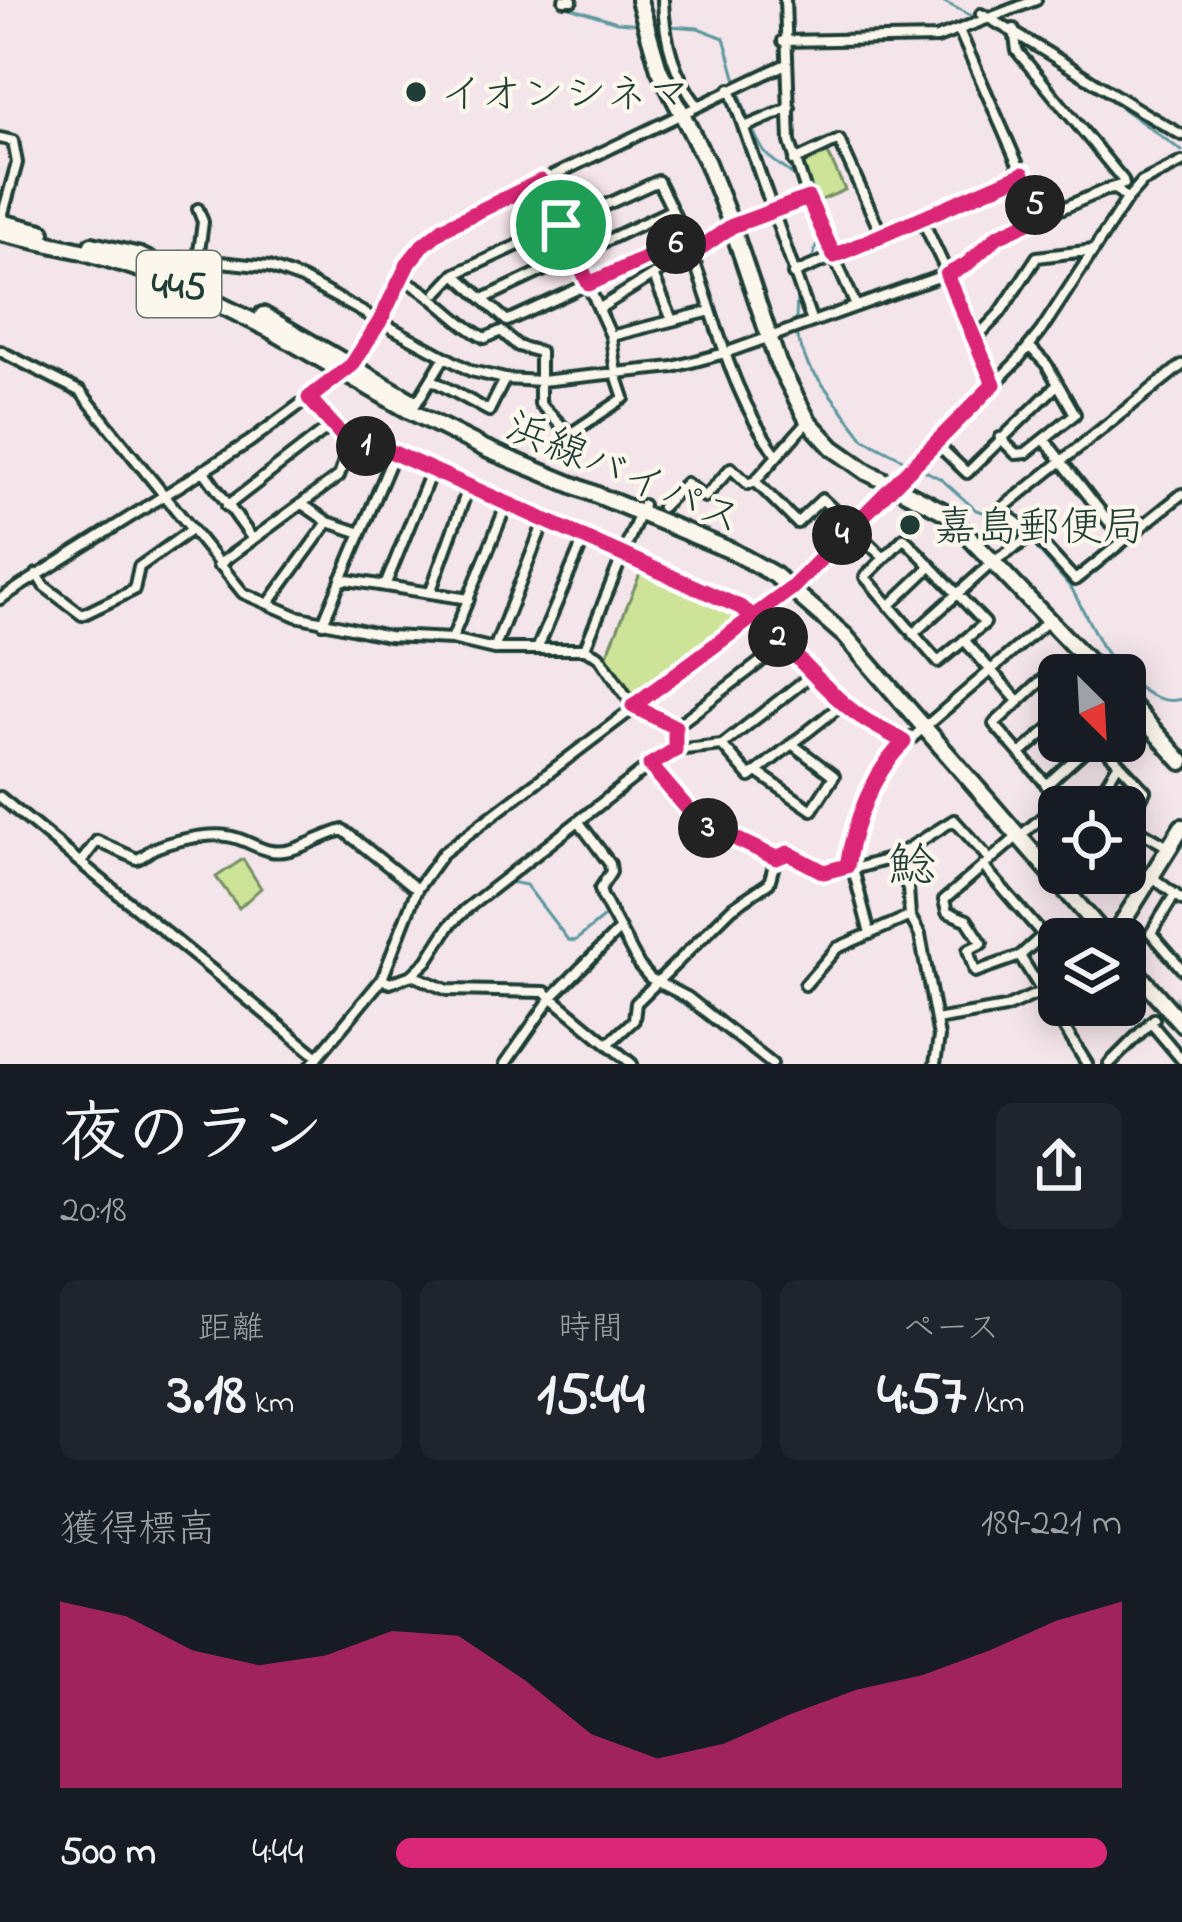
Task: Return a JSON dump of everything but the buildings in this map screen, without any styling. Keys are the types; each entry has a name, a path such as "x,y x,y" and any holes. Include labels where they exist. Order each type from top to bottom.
{"highway":[{"path":"639,0 650,48 732,226 769,338 808,421 833,448 945,512 1081,654"},
{"name":"浜線バイパス","path":"0,225 163,271 412,407 642,510 729,541 843,620 926,724 1095,918"},
{"path":"1147,719 1182,762"},
{"path":"1125,918 1182,827"},
{"name":"浜線バイパス","path":"1022,834 1038,850"},
{"name":"浜線バイパス","path":"1077,894 1096,918"},
{"path":"1146,972 1182,1013"},
{"path":"1146,983 1182,1024"}],"street":[{"path":"663,0 665,33 674,64 698,105"},
{"path":"784,0 794,161 856,306"},
{"path":"783,41 937,38 1036,0"},
{"path":"985,16 1014,29 1120,101 1182,135"},
{"path":"163,271 178,258 269,266 302,279 471,371 505,379 542,381 616,374 673,367 725,353 947,275 998,236 1124,184 1016,51 1014,29"},
{"path":"959,30 1040,217"},
{"path":"0,599 249,442 348,369 413,257 444,228 785,64"},
{"path":"730,88 812,322"},
{"path":"745,127 790,108"},
{"path":"0,138 13,141 17,163 0,225"},
{"path":"794,161 839,140 881,236"},
{"path":"0,797 315,1061 382,979 417,889 443,853 795,584 1029,346 1142,182 1182,162"},
{"path":"793,274 1023,174"},
{"path":"401,279 414,284 469,331 485,338 501,332 518,346 540,352 540,404 570,434 624,398 611,336 541,181"},
{"path":"438,292 455,274 654,181 692,254 757,429 776,454"},
{"path":"1110,188 1127,199"},
{"path":"600,308 732,226 808,198"},
{"path":"198,208 203,222 198,259"},
{"path":"483,299 671,210"},
{"path":"922,219 994,384"},
{"path":"455,274 507,321 686,240"},
{"path":"977,338 1000,313 1037,257 1094,250"},
{"path":"654,277 672,320"},
{"path":"611,336 711,310"},
{"path":"1000,438 1016,454 1026,453 1075,414 1029,346"},
{"path":"0,351 81,392 243,593 323,622 388,636 452,639 494,649 585,649 599,656 633,706 675,727"},
{"path":"412,407 444,358"},
{"path":"1182,365 1000,510 1034,536 1075,580 1182,494"},
{"path":"432,380 489,410 505,379"},
{"path":"935,442 967,473 1058,383"},
{"path":"309,398 350,446 357,449 371,444 754,616 844,703 904,742"},
{"path":"662,507 686,483 705,497 731,468 748,484 754,481 808,421"},
{"path":"227,506 333,424"},
{"path":"1044,439 1123,540"},
{"path":"218,565 339,476 350,446"},
{"path":"323,622 394,454"},
{"path":"203,470 252,538"},
{"path":"385,586 431,472"},
{"path":"754,481 797,523 822,500 884,558"},
{"path":"430,593 468,488"},
{"path":"302,504 328,522 361,533"},
{"path":"452,639 506,506"},
{"path":"585,649 642,510"},
{"path":"268,604 328,522"},
{"path":"494,649 544,522"},
{"path":"38,574 44,586 82,615 134,590 139,567 191,530"},
{"path":"913,634 994,562 1034,536"},
{"path":"904,538 931,566 985,622 938,662 865,577 904,538"},
{"path":"538,647 584,539"},
{"path":"889,606 931,566"},
{"path":"341,579 469,599"},
{"path":"870,934 850,868 853,834 884,764 1049,620"},
{"path":"964,640 1018,701"},
{"path":"675,727 785,643"},
{"path":"382,979 390,983 412,975 465,910 650,765 675,750 722,746 814,674"},
{"path":"1038,683 994,724 1046,785 1073,762"},
{"path":"722,746 750,777 844,703"},
{"path":"675,727 675,750"},
{"path":"1020,754 1038,738"},
{"path":"758,772 812,810 834,776 792,744"},
{"path":"1105,786 1119,763 1140,786"},
{"path":"650,765 704,828 776,858 788,853 824,872 892,858 954,820 986,863 1043,935 1020,956 975,972 968,950 982,943 967,920 947,912 944,901 986,863 1038,822"},
{"path":"579,822 610,864 611,872 601,889 639,965 772,1064"},
{"path":"81,862 97,842 137,859 153,849 211,835 241,839 271,852 292,850 343,830 417,889"},
{"path":"1146,837 1169,848"},
{"path":"608,1044 634,1020 636,1003 661,983 700,937 769,883 776,858"},
{"path":"892,858 908,888 910,916 920,935 939,1036 935,1064"},
{"path":"1151,876 1178,897 1151,933 1182,969"},
{"path":"805,985 837,948 910,916"},
{"path":"505,1064 551,998 621,928"},
{"path":"1020,956 1038,985"},
{"path":"412,975 447,990 535,989 632,1064"},
{"path":"936,1020 982,1013 1038,995"},
{"path":"1109,1064 1152,1020 1182,1060"},
{"path":"1063,1026 1087,1064"}],"green space":[{"path":"826,149 845,190 812,204 796,161"},
{"path":"642,569 721,603 742,618 632,701 605,660"},
{"path":"243,859 261,888 239,908 216,877"}],"waterway":[{"path":"559,0 617,22 642,24"},
{"path":"940,0 976,18"},
{"path":"984,23 1045,55"},
{"path":"669,26 698,28 724,38 756,137 766,154 799,181"},
{"path":"1073,73 1182,151"},
{"path":"811,264 820,233"},
{"path":"797,294 796,321 791,322 808,365 864,439 941,479 976,510 994,515 1032,543 1072,589 1108,654"},
{"path":"0,346 86,390 147,468"},
{"path":"1146,693 1182,699"},
{"path":"510,882 526,885 568,940 575,941 604,917 609,920 645,979 723,1030"},
{"path":"749,1051 765,1064"}],"tunnel":[{"path":"1154,1019 1182,995"}],"place":[{"name":"イオンシネマ","path":"416,92"},
{"name":"嘉島郵便局","path":"910,525"}],"district":[{"name":"鯰","path":"912,863"}],"route":[{"path":"561,225 541,181 444,228 409,262 352,365 309,398 353,448 376,445 740,607 754,616 785,643 853,712 904,742 884,764 853,834 847,866 839,870 824,872 788,853 776,858 704,828 650,765 675,750 675,727 633,706 754,616 792,588 994,384 947,275 961,269 998,236 1040,217 1023,174 834,256 808,198 732,226 692,254 686,240 589,284 561,225"}]}
